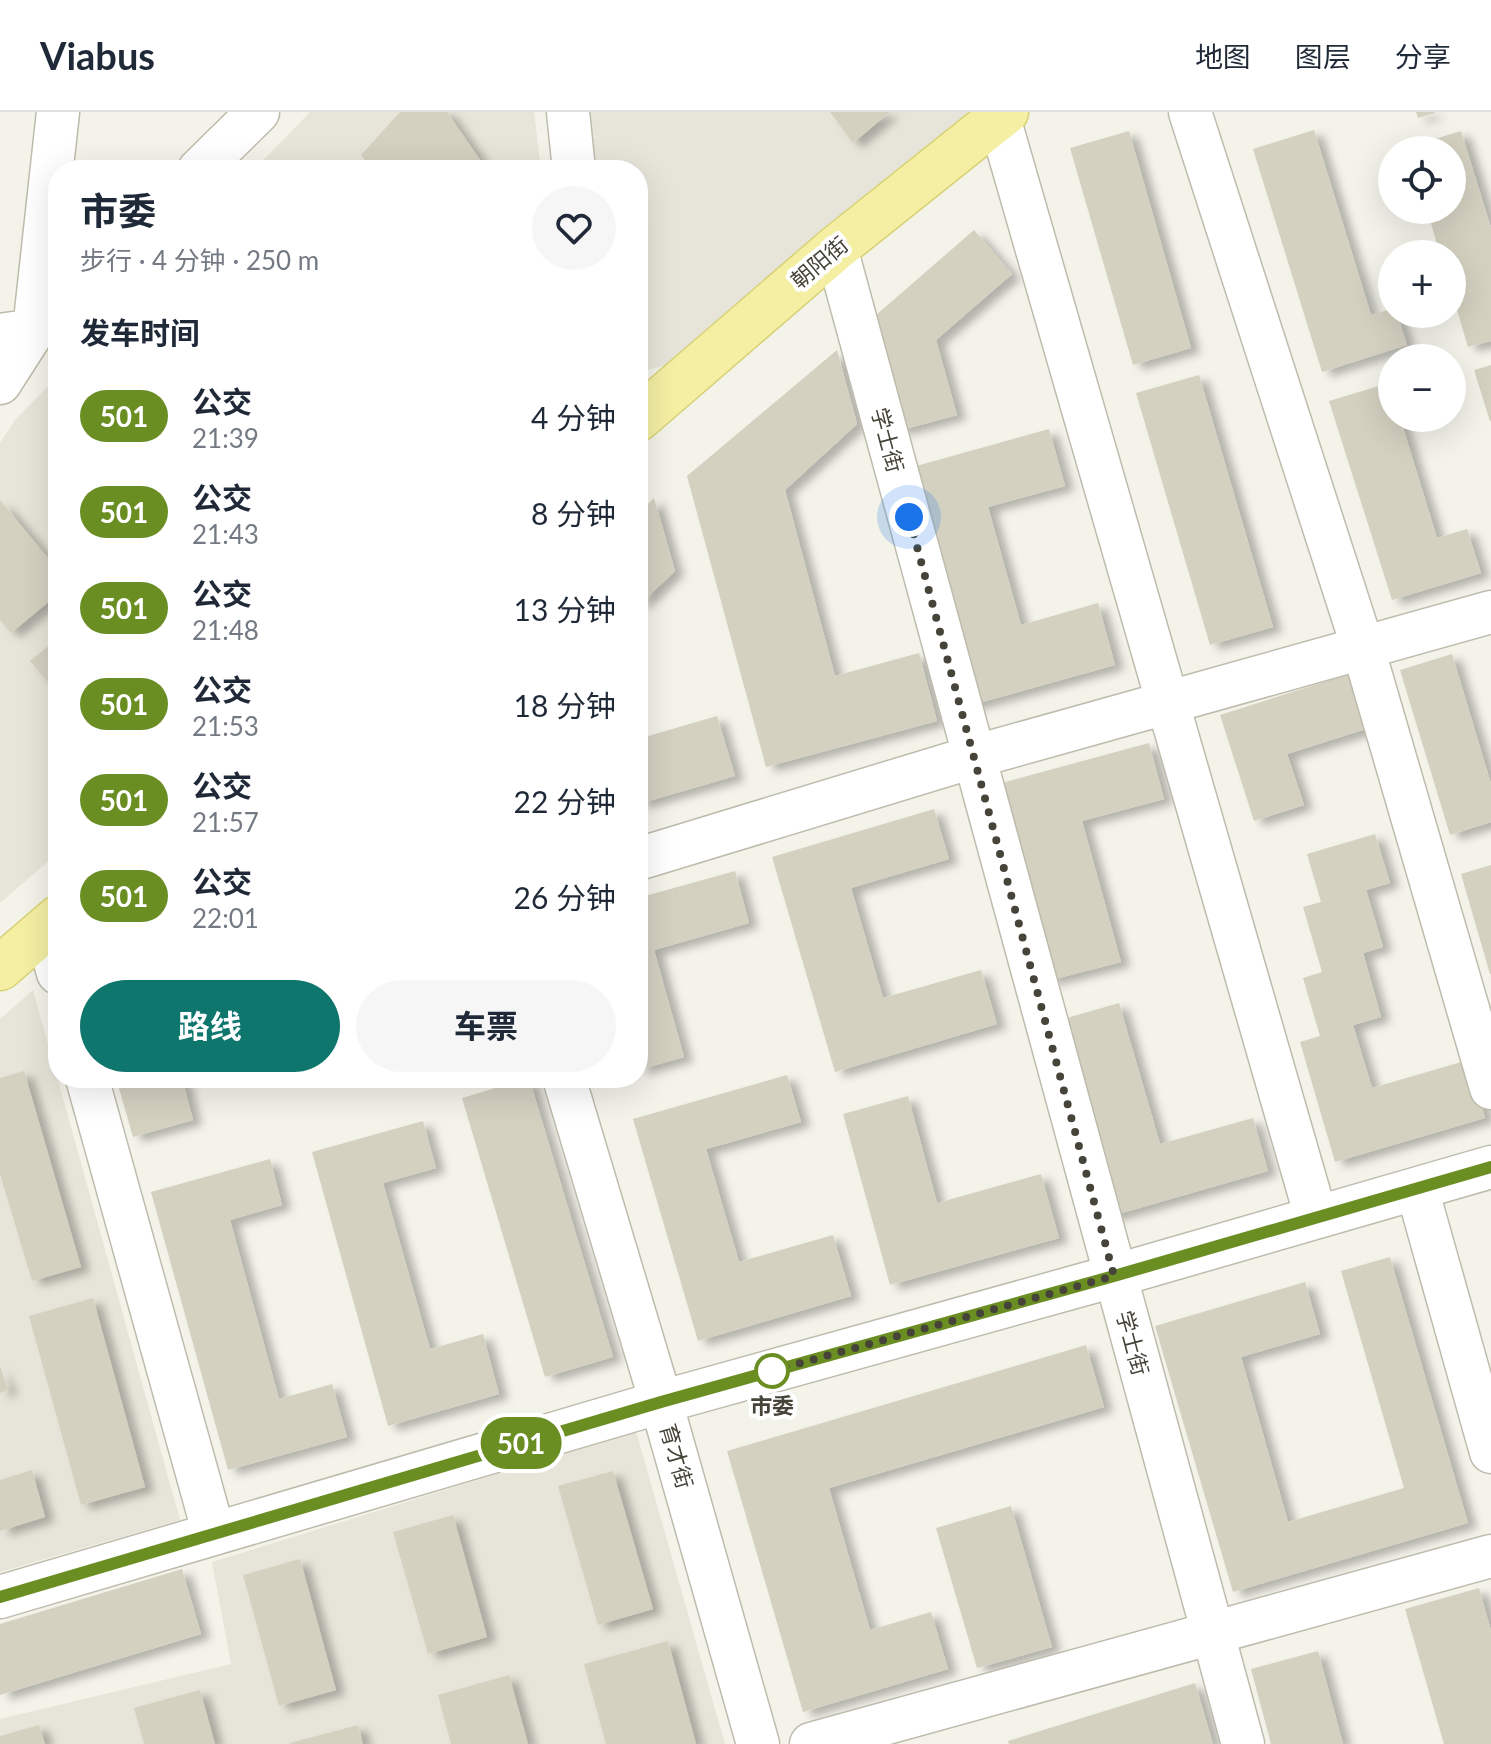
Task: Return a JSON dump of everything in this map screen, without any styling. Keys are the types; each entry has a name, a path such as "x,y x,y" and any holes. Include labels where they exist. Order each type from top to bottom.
{"main road":[{"name":"朝阳街","path":"648,410 836,248 1002,115"},
{"path":"0,968 48,927"}],"street":[{"path":"52,160 58,112"},
{"path":"209,160 258,112"},
{"path":"568,112 573,160"},
{"path":"1190,112 1363,648 1491,1088"},
{"path":"1002,115 1316,1217"},
{"path":"0,383 31,324 48,191"},
{"name":"学士街","path":"836,248 1243,1744"},
{"path":"648,856 973,757 1491,612"},
{"path":"90,1088 214,1534"},
{"name":"育才街","path":"567,1088 661,1402 758,1744"},
{"path":"0,1597 661,1402 1491,1167"},
{"path":"1417,1189 1491,1452"},
{"path":"811,1744 1491,1556"}],"shaded area":[{"path":"310,112 534,112 540,160 264,160"},
{"path":"590,112 977,112 682,362 648,370 648,160 595,160"},
{"path":"48,386 48,862 0,903 0,443 15,420"},
{"path":"33,990 48,1044 48,1088 60,1088 180,1520 0,1572 0,1019"},
{"path":"636,1431 725,1744 0,1744 0,1719 231,1664 212,1562"}],"building":[{"path":"400,112 447,112 480,160 365,160 361,155"},
{"path":"830,112 890,112 853,143"},
{"path":"1416,112 1435,112 1435,113 1418,118"},
{"path":"1314,130 1371,315 1378,313 1378,328 1402,328 1407,344 1378,344 1378,354 1322,372 1253,149"},
{"path":"1129,131 1191,348 1133,365 1070,148"},
{"path":"1461,131 1463,136 1444,136"},
{"path":"1466,147 1491,228 1491,341 1468,347 1462,328 1466,328 1466,240 1436,240 1431,224 1466,224"},
{"path":"974,230 1012,274 936,340 957,415 898,431 868,322"},
{"path":"837,350 857,424 785,490 835,676 919,653 937,721 766,767 687,476"},
{"path":"1491,365 1491,421 1490,421 1474,370"},
{"path":"1199,375 1273,627 1210,645 1136,393"},
{"path":"1378,386 1378,432 1404,432 1437,538 1467,529 1481,573 1392,600 1329,401"},
{"path":"1049,429 1065,486 988,507 1021,625 1098,603 1115,665 968,706 902,470"},
{"path":"654,498 675,571 648,597 648,504"},
{"path":"0,500 48,558 48,602 11,633 0,620"},
{"path":"48,646 48,682 30,661"},
{"path":"1452,654 1491,784 1491,822 1450,835 1400,670"},
{"path":"1352,673 1369,728 1287,754 1304,805 1254,821 1220,715"},
{"path":"717,716 735,776 648,801 648,736"},
{"path":"1149,743 1164,799 1082,821 1121,962 1047,981 994,785"},
{"path":"934,809 949,859 851,888 883,998 981,970 997,1024 835,1072 772,857"},
{"path":"1375,834 1390,883 1366,890 1383,947 1363,953 1381,1017 1353,1025 1372,1088 1468,1060 1485,1118 1335,1162 1300,1042 1320,1036 1303,978 1322,972 1303,907 1321,902 1307,854"},
{"path":"1491,865 1491,974 1490,974 1461,874"},
{"path":"735,871 749,923 654,950 684,1057 648,1067 648,895"},
{"path":"1119,1003 1160,1144 1253,1118 1268,1171 1108,1217 1053,1022"},
{"path":"24,1071 81,1267 32,1281 0,1174 0,1078"},
{"path":"787,1075 801,1122 706,1149 739,1262 833,1235 851,1296 698,1341 633,1119"},
{"path":"119,1088 185,1088 193,1120 133,1137"},
{"path":"496,1088 532,1088 613,1357 545,1377 462,1098"},
{"path":"908,1096 937,1203 1041,1174 1059,1238 890,1285 843,1114"},
{"path":"423,1121 436,1168 383,1183 430,1349 483,1334 499,1394 388,1426 312,1152"},
{"path":"270,1159 282,1205 230,1220 279,1399 332,1384 347,1437 228,1470 151,1192"},
{"path":"1390,1257 1468,1523 1233,1592 1155,1326 1305,1282 1320,1334 1241,1357 1288,1522 1404,1488 1341,1271"},
{"path":"93,1298 145,1487 81,1505 29,1316"},
{"path":"1086,1345 1104,1407 829,1488 870,1630 931,1612 948,1669 803,1712 727,1451"},
{"path":"0,1366 8,1390 0,1393"},
{"path":"32,1470 45,1517 0,1531 0,1480"},
{"path":"613,1471 653,1609 598,1625 558,1486"},
{"path":"1011,1506 1052,1647 977,1668 936,1528"},
{"path":"453,1515 487,1637 428,1654 393,1532"},
{"path":"300,1559 336,1690 279,1706 243,1575"},
{"path":"182,1569 201,1634 0,1695 0,1624"},
{"path":"1479,1588 1491,1631 1491,1744 1444,1744 1405,1609"},
{"path":"668,1641 696,1744 606,1744 584,1664"},
{"path":"1318,1651 1343,1744 1271,1744 1251,1669"},
{"path":"509,1675 528,1744 451,1744 438,1695"},
{"path":"1195,1683 1213,1744 1009,1744 1008,1741"},
{"path":"200,1690 215,1744 144,1744 134,1708"},
{"path":"39,1725 45,1744 0,1744 0,1736"},
{"path":"358,1725 363,1744 290,1743"}],"bus line":[{"name":"501","path":"0,1597 661,1402 1491,1167"}],"place":[{"name":"市委","path":"772,1371"}],"route":[{"path":"772,1371 1114,1276 909,517"}]}
